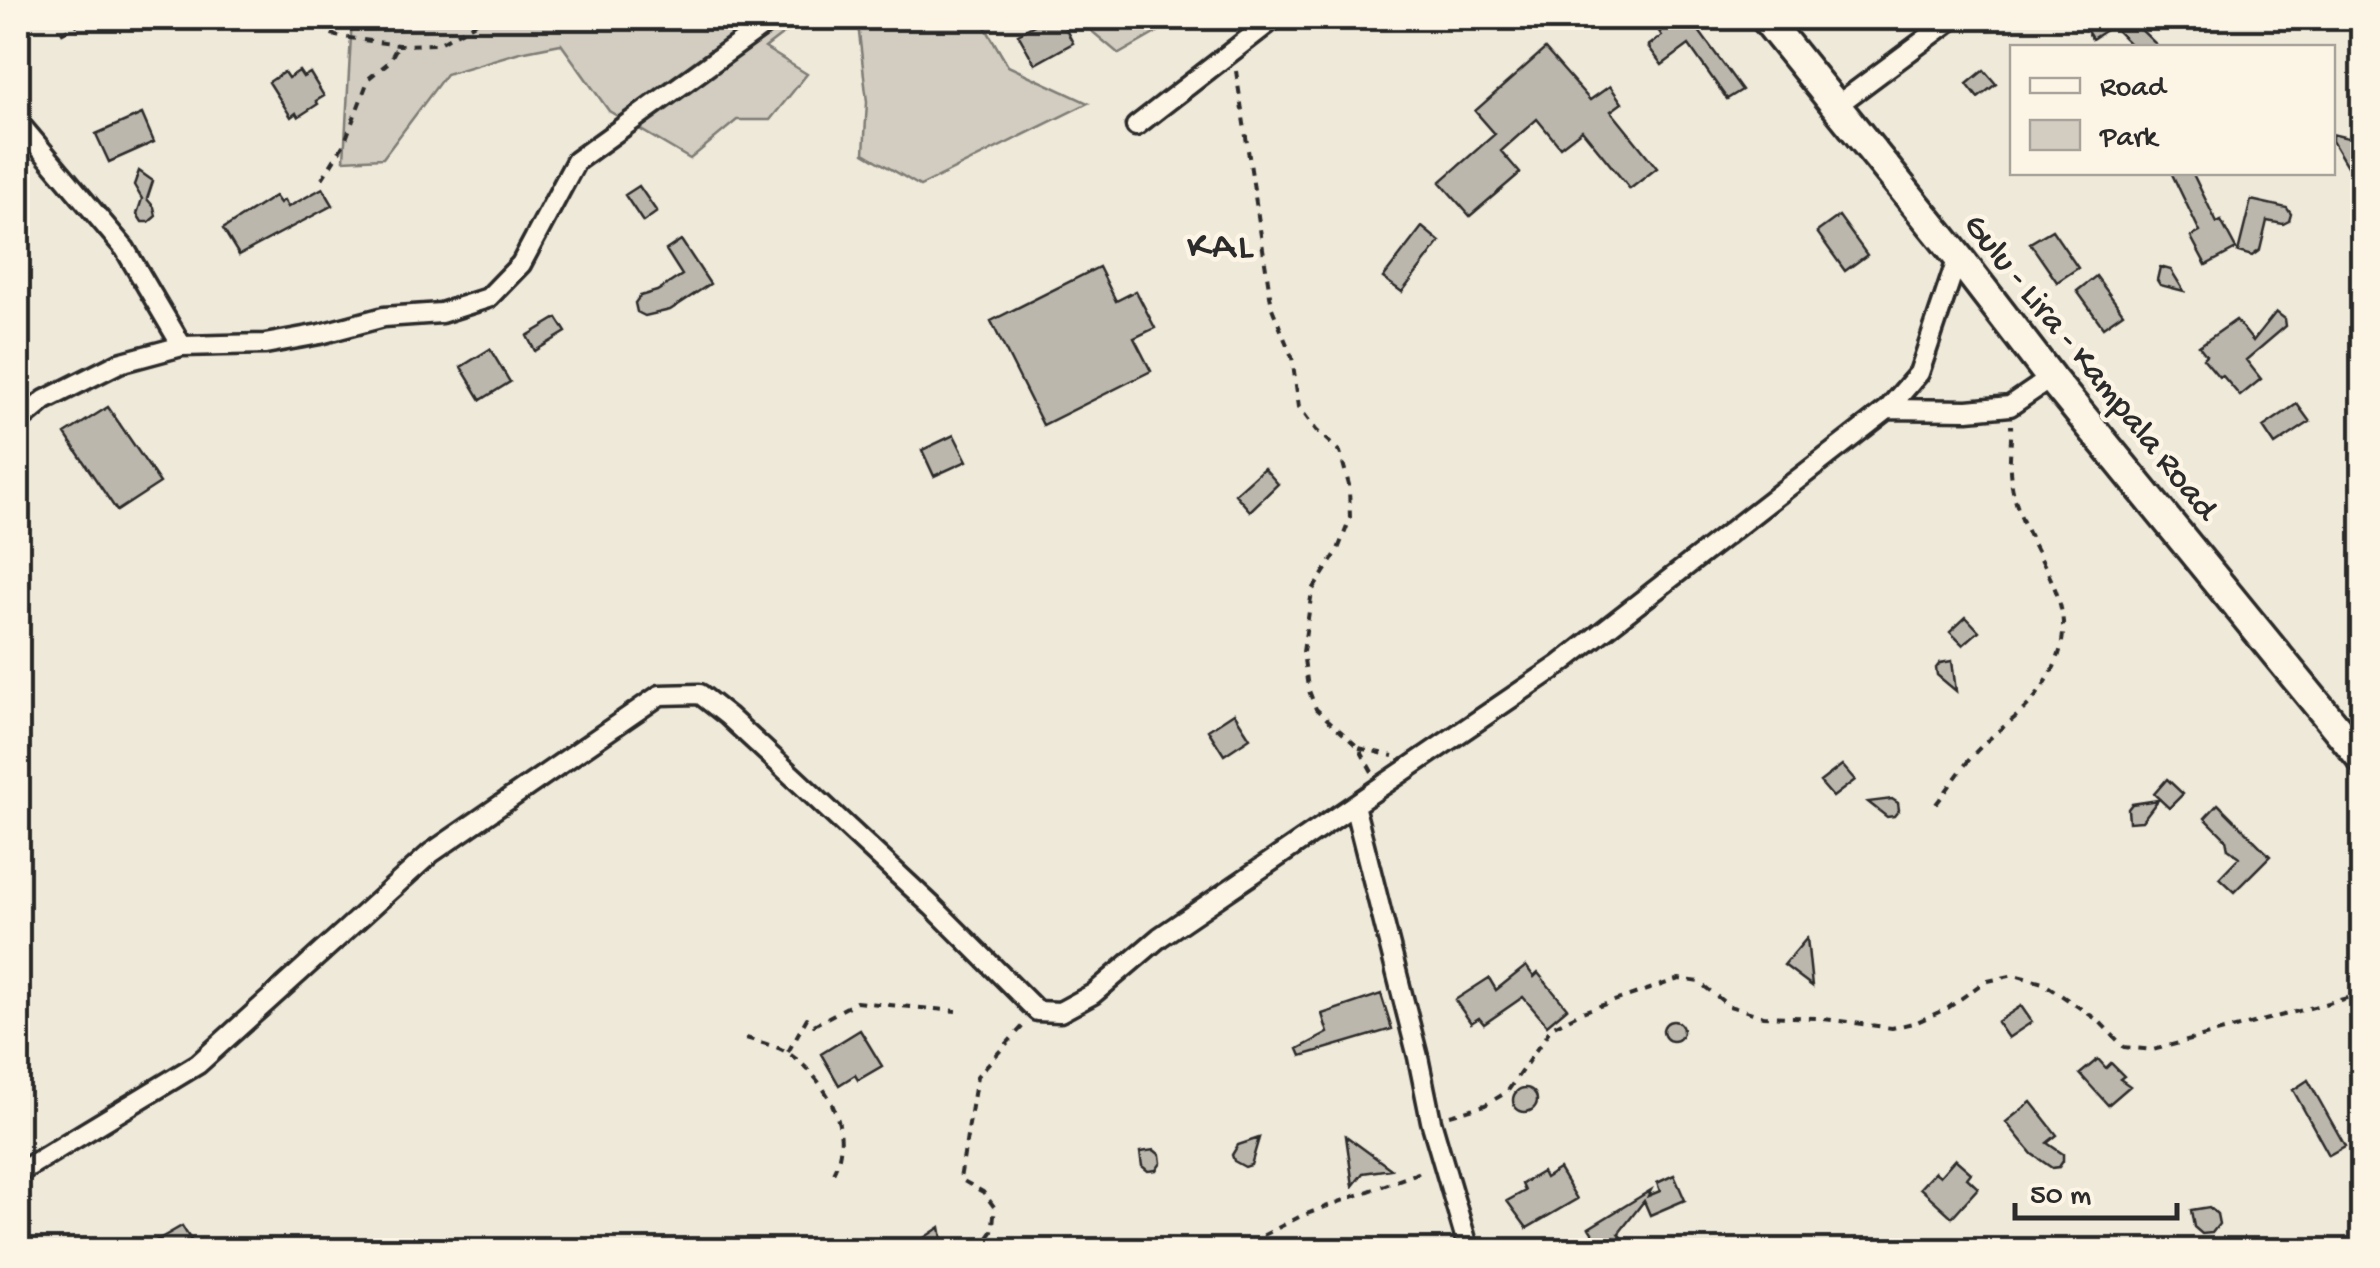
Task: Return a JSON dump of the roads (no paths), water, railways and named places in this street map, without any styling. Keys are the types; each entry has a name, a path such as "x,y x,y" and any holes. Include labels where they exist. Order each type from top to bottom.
{"main road":[{"name":"Gulu - Lira - Kampala Road","path":"1764,18 2051,378 2362,758"}],"street":[{"path":"18,422 45,400 119,362 182,346 265,344 384,317 441,313 488,298 522,264 576,161 774,18"},
{"path":"1136,126 1275,18"},
{"path":"1836,106 1954,18"},
{"path":"18,122 124,249 182,346"},
{"path":"18,1173 198,1064 431,852 660,695 700,694 728,716 932,906 1037,1011 1060,1012 1093,994 1160,937 1591,642 1888,408 1919,373 1958,257"},
{"path":"1888,408 1968,410 2010,406 2051,378"},
{"path":"1354,805 1431,1121 1469,1250"}],"district":[{"name":"KAL","path":"1221,242"}]}
